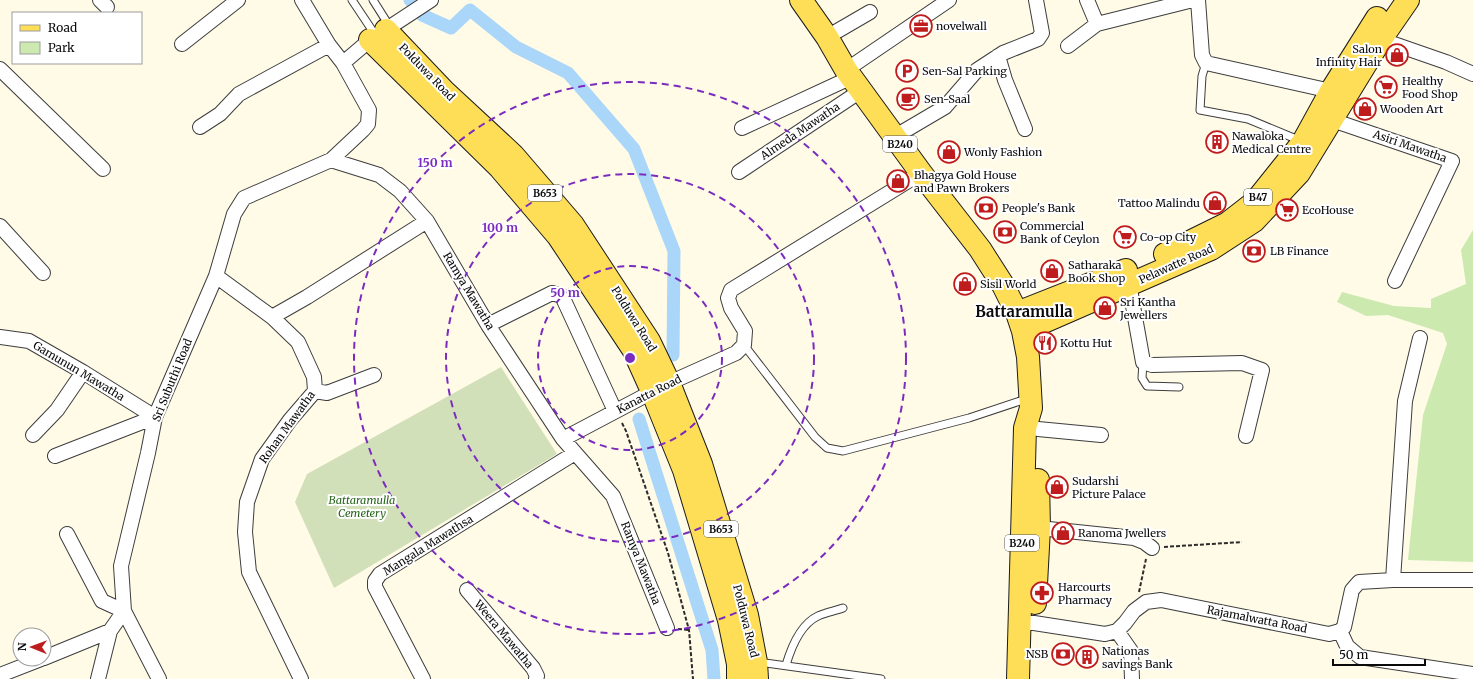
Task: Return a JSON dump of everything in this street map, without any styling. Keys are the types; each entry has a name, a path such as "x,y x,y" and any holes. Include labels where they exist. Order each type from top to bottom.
{"main road":[{"name":"B240","path":"801,0 894,137 980,249 1003,285 1020,322 1028,356 1031,403 1038,429 1038,528 1027,623 1018,679"},
{"name":"Pelawatte Road","path":"1020,322 1128,277 1211,249 1254,221 1299,173 1332,120 1374,37 1389,0"},
{"name":"Pelawatte Road","path":"1128,277 1160,256 1228,223 1255,202 1302,142 1332,91 1374,37 1408,0"},
{"name":"Polduwa Road","path":"381,34 513,156 573,225 650,340 661,387 701,464 747,615 747,668"},
{"path":"1003,285 1051,309"},
{"name":"B47","path":"1028,356 1051,309"},
{"name":"B240","path":"1031,403 1025,428 1027,623 1033,679"}],"street":[{"path":"182,44 238,0"},
{"path":"302,0 329,45 343,64 369,110 368,124 330,160"},
{"path":"742,128 854,79 949,0"},
{"path":"894,137 945,107 977,70 1003,53 1038,39 1042,33 1036,0"},
{"path":"1086,0 1097,24"},
{"path":"1068,46 1097,24 1193,0"},
{"path":"1198,0 1202,55 1206,63 1332,91"},
{"path":"343,64 381,34 428,2"},
{"path":"827,37 870,12"},
{"path":"1374,37 1446,62 1473,74"},
{"path":"200,127 220,114 239,94 329,45"},
{"path":"998,56 1024,129"},
{"path":"0,69 103,169"},
{"name":"Almeda Mawatha","path":"739,172 854,79"},
{"name":"Asiri Mawatha","path":"1332,120 1452,161 1395,281"},
{"name":"Ramya Mawatha","path":"330,160 380,175 400,191 428,221 488,325 563,439 613,496 667,628"},
{"name":"Sri Subuthi Road","path":"159,679 124,611 121,566 155,417 216,276 234,214 244,198 330,160"},
{"path":"740,349 745,331 731,308 728,298 731,290 921,173"},
{"path":"272,317 307,297 428,221"},
{"path":"0,226 43,273"},
{"name":"Rohan Mawatha","path":"216,276 272,317 298,342 314,377 315,391 290,420 262,459 247,502 245,532 250,572 302,679"},
{"path":"1128,277 1143,362 1152,365 1242,364 1262,370 1246,436"},
{"path":"488,325 552,293 562,296 615,411"},
{"name":"Gamunun Mawatha","path":"0,336 29,341 83,372 155,417"},
{"path":"1393,580 1405,401 1420,338"},
{"name":"Kanatta Road","path":"563,439 661,387 740,349"},
{"path":"33,435 57,410 83,372"},
{"path":"315,391 327,393 374,375"},
{"path":"56,456 155,417"},
{"path":"1038,429 1101,435"},
{"name":"Mangala Mawathsa","path":"423,679 375,587 375,581 380,574 575,453"},
{"path":"1038,528 1134,538 1144,542 1152,548"},
{"path":"67,534 102,602 124,611 110,631 98,679"},
{"path":"1473,580 1393,580 1359,582 1352,590 1344,627 1340,631 1347,646 1360,657 1473,674"},
{"name":"Weera Mawatha","path":"467,590 533,668 538,676 536,679"},
{"name":"Rajamalwatta Road","path":"1117,631 1134,611 1146,602 1161,600 1329,634 1340,631"},
{"path":"1027,623 1105,634 1117,631 1131,651 1132,679"},
{"path":"52,655 110,631"},
{"path":"0,675 20,667"}],"lane":[{"path":"352,0 381,34"},
{"path":"373,0 381,34"},
{"path":"1206,63 1202,76 1200,110 1248,119 1302,142"},
{"path":"740,349 815,437 827,448 843,451 1031,403"},
{"path":"1143,362 1142,378 1147,386 1179,387"},
{"path":"786,665 791,649 802,629 818,616 843,608"},
{"path":"747,668 786,665 881,679"}],"path":[{"path":"615,411 626,431 668,553 689,630 693,679"},
{"path":"1134,611 1147,556 1152,548 1242,542"}],"green space":[{"path":"1473,230 1473,562 1408,560 1423,415 1447,344 1443,333 1388,315 1366,316 1337,302 1342,292 1394,306 1431,308 1431,299 1466,284 1461,250"},
{"name":"Battaramulla Cemetery","path":"501,367 557,454 334,588 295,502 307,474"}],"waterway":[{"path":"410,0 422,15 451,28 470,10 516,47 568,73 634,149 674,251 673,355"},
{"path":"639,419 712,650 714,679"}],"place":[{"name":"novelwall","path":"921,26"},
{"name":"Salon Infinity Hair","path":"1397,55"},
{"name":"Sen-Sal Parking","path":"907,71"},
{"name":"Healthy Food Shop","path":"1386,87"},
{"name":"Sen-Saal","path":"908,99"},
{"name":"Wooden Art","path":"1365,109"},
{"name":"Nawaloka Medical Centre","path":"1217,142"},
{"name":"Wonly Fashion","path":"949,152"},
{"name":"Bhagya Gold House and Pawn Brokers","path":"898,181"},
{"name":"Tattoo Malindu","path":"1215,203"},
{"name":"People's Bank","path":"986,208"},
{"name":"EcoHouse","path":"1287,210"},
{"name":"Commercial Bank of Ceylon","path":"1005,232"},
{"name":"Co-op City","path":"1125,237"},
{"name":"LB Finance","path":"1254,251"},
{"name":"Satharaka Book Shop","path":"1052,271"},
{"name":"Sisil World","path":"965,284"},
{"name":"Sri Kantha Jewellers","path":"1105,308"},
{"name":"Kottu Hut","path":"1045,343"},
{"name":"Sudarshi Picture Palace","path":"1057,487"},
{"name":"Ranoma Jwellers","path":"1063,533"},
{"name":"Harcourts Pharmacy","path":"1042,593"},
{"name":"NSB","path":"1063,654"},
{"name":"Nationas savings Bank","path":"1087,657"}],"district":[{"name":"Battaramulla","path":"1024,312"}]}
